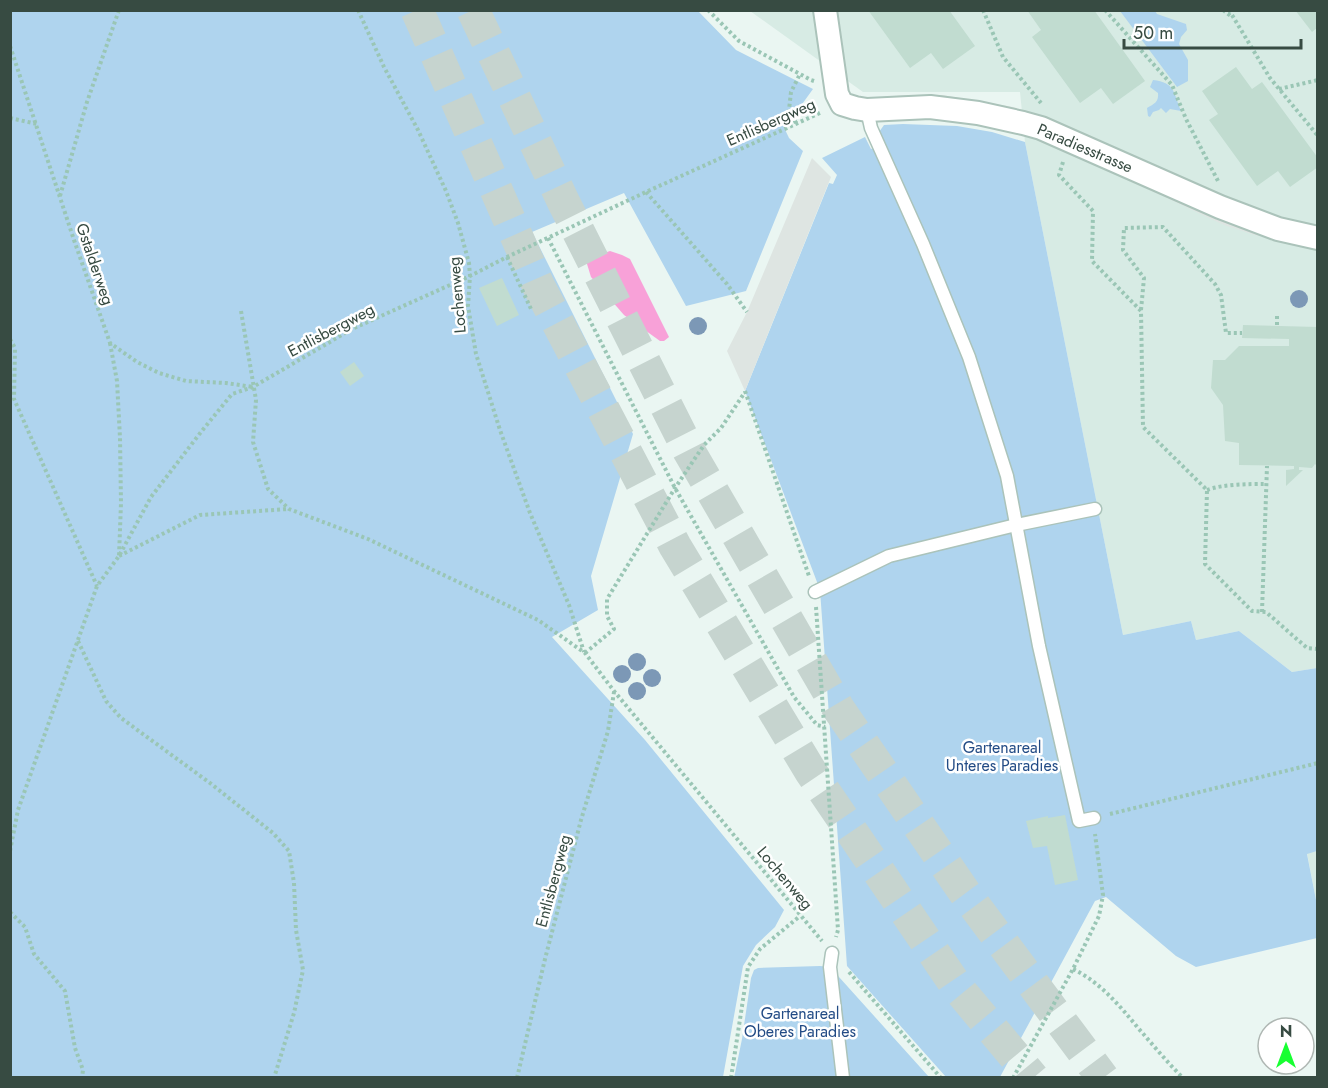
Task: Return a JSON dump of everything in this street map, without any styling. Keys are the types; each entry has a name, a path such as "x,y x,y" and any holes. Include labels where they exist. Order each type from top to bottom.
{"street":[{"path":"825,10 837,94 842,104"},
{"name":"Paradiesstrasse","path":"842,104 867,110 930,107 978,113 1023,123 1220,207 1278,228 1317,238"}],"lane":[{"path":"867,110 871,128 923,244 969,357 1007,476 1039,646 1079,821 1094,818"},
{"path":"815,592 889,556 1016,525 1095,509"},
{"path":"832,953 830,967 843,1077"}],"path":[{"path":"60,196 87,102 119,10"},
{"name":"Lochenweg","path":"358,10 384,67 418,130 458,223 469,263 468,306 476,354 530,513 569,605 585,653 614,692 800,916 941,1077"},
{"path":"708,10 739,41 811,80 835,81"},
{"path":"983,10 1003,57 1043,106"},
{"path":"1106,10 1172,85 1186,119 1218,181"},
{"path":"1222,10 1233,18"},
{"path":"1229,10 1270,78 1317,136"},
{"name":"Gstalderweg","path":"10,46 110,343 117,381 120,438 119,556"},
{"path":"796,123 789,110 791,92 800,74"},
{"path":"1279,89 1317,80"},
{"name":"Entlisbergweg","path":"10,851 18,810 97,586 119,556 151,497 232,394 254,387 352,329 796,123 842,104"},
{"path":"10,118 38,124"},
{"path":"1064,160 1059,175 1093,211 1092,261 1141,311"},
{"path":"646,192 728,284 747,312"},
{"path":"1242,333 1226,333 1221,295 1215,284 1163,227 1124,228 1123,250 1144,278 1141,311 1143,427 1207,490 1206,564 1252,611 1266,612 1307,648 1317,649"},
{"path":"548,238 585,315"},
{"path":"548,238 675,488 794,697 817,725 825,727"},
{"path":"507,257 531,309"},
{"path":"241,311 256,400 253,442 268,489 289,509 368,539 538,620 585,653 614,629 607,616 607,599 675,488 704,445 721,428 745,391 815,592 838,930 832,953"},
{"path":"1277,316 1277,326"},
{"path":"10,339 15,348 14,399 97,586"},
{"path":"110,343 137,362 159,373 186,381 254,387"},
{"path":"1262,612 1267,466"},
{"path":"1207,490 1246,483 1266,484"},
{"path":"119,556 200,515 289,509"},
{"path":"78,640 105,701 121,718 210,783 273,833 289,851 294,884 296,930 303,970 294,1013 274,1077"},
{"name":"Entlisbergweg","path":"517,1077 581,820 608,731 614,692"},
{"path":"1013,1077 1073,969 1099,916 1103,900 1094,818 1317,763"},
{"path":"10,912 25,927 34,954 65,991 75,1048 83,1070 82,1077"},
{"path":"731,1077 748,967 760,949 800,916"},
{"path":"1073,969 1099,985 1183,1077"}],"shaded area":[{"path":"750,11 1317,11 1317,668 1292,672 1239,631 1196,640 1191,621 1123,635 1025,142 1020,92 863,92"},
{"path":"942,95 1013,107 1040,115 1083,133 1080,140 884,104 883,97"},
{"path":"812,158 831,177 745,391 727,351 747,312"},
{"path":"1095,164 1260,229 1258,236 1224,225"},
{"path":"610,251 630,259 669,337 664,341 660,341 624,315 591,277 587,259"},
{"path":"1317,851 1317,905 1307,853"}],"green space":[{"path":"10,11 698,11 736,50 813,89 800,107 781,121 789,138 803,151 746,291 686,306 624,193 532,232 633,434 591,576 598,610 552,637 645,740 784,910 775,927 756,945 743,966 723,1077 11,1077"},
{"path":"1120,11 1155,11 1157,14 1186,24 1187,30 1179,44 1188,60 1188,81 1177,87"},
{"path":"1153,80 1166,83 1172,89 1181,111 1170,109 1166,113 1161,108 1153,112 1150,117 1148,116 1147,108 1158,99 1158,93 1150,87"},
{"name":"Gartenareal Unteres Paradies","path":"884,125 957,126 992,132 1025,142 1123,635 1191,621 1196,640 1239,631 1292,672 1317,668 1317,851 1307,854 1317,905 1317,938 1196,967 1176,956 1106,897 1095,901 1000,1077 946,1077 847,966 820,590 745,391 829,183 833,184 837,175 822,158 865,137 871,149 885,143 879,132"},
{"name":"Gartenareal Oberes Paradies","path":"830,967 929,1077 734,1078 754,970"}],"building":[{"path":"868,10 949,10 975,46 943,69 931,53 910,68"},
{"path":"1027,10 1094,10 1145,81 1113,104 1101,88 1080,103 1032,37 1041,30"},
{"path":"1295,10 1318,10 1318,27 1312,32"},
{"path":"1236,67 1252,89 1262,82 1318,158 1318,167 1290,187 1278,171 1257,186 1209,120 1218,114 1202,91"},
{"path":"502,278 519,315 497,326 479,288"},
{"path":"1243,325 1318,327 1318,467 1315,464 1312,468 1299,467 1299,470 1303,470 1286,486 1286,470 1294,469 1294,466 1239,465 1239,443 1225,441 1223,405 1211,388 1213,360 1225,360 1239,346 1289,346 1289,339 1242,338"},
{"path":"354,362 364,376 350,386 340,372"},
{"path":"1065,815 1078,880 1055,885 1047,846 1033,848 1026,821"}],"tunnel":[{"path":"417,10 538,285 675,546 811,772 957,987 1033,1078"},
{"path":"473,10 563,201 689,451 838,708 965,893 1103,1078"}]}
